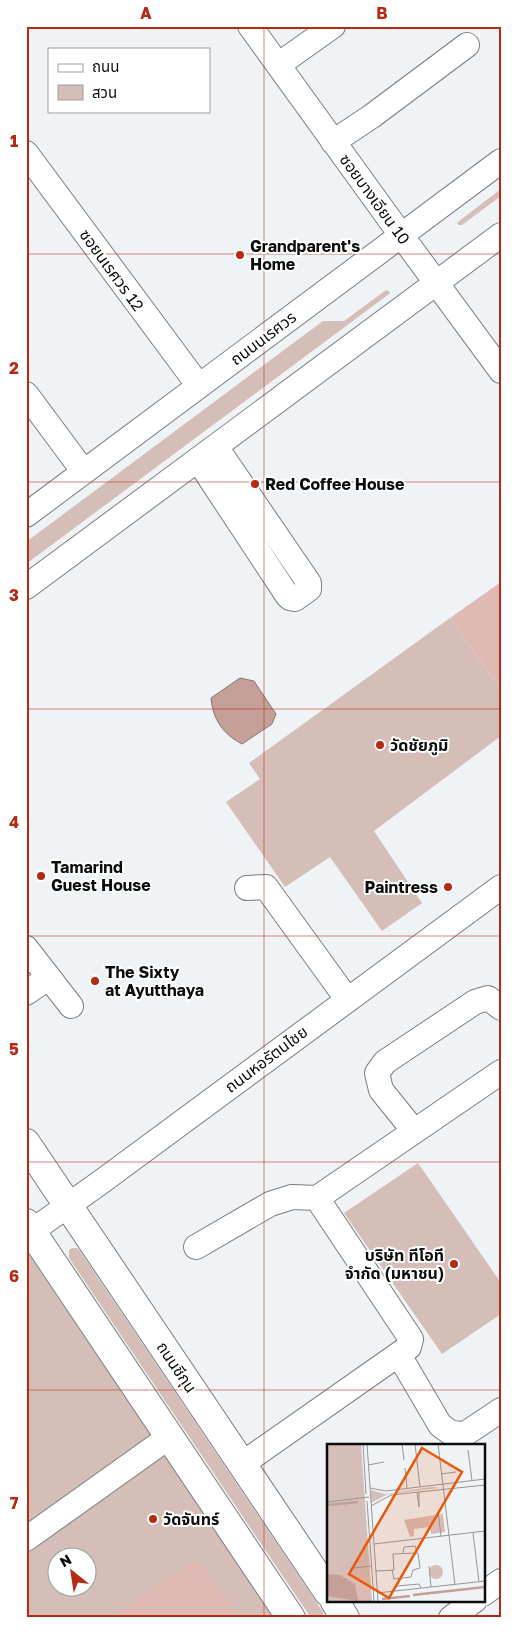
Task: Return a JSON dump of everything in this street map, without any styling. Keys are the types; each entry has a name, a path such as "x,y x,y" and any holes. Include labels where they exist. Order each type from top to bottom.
{"main road":[{"name":"ถนนชีกุน","path":"26,1142 327,1591"},
{"path":"29,1227 291,1618"},
{"path":"335,1602 345,1618"}],"street":[{"name":"ซอยบางเอียน 10","path":"250,26 501,371"},
{"path":"278,65 333,26"},
{"path":"333,142 372,116 467,45"},
{"name":"ซอยนเรศวร 12","path":"26,153 199,386"},
{"name":"ถนนนเรศวร","path":"26,515 501,161"},
{"path":"26,587 501,235"},
{"path":"26,394 84,472"},
{"path":"207,454 309,583 309,589 295,599 287,595 207,454"},
{"path":"247,888 266,887 347,999"},
{"name":"ถนนหอรัตนไชย","path":"29,1227 68,1206 501,887"},
{"path":"26,948 71,1006"},
{"path":"26,993 48,978"},
{"path":"414,1131 381,1090 377,1073 381,1067 385,1062 475,1002 488,998 501,1008"},
{"path":"196,1247 270,1204 292,1197 317,1198 501,1072"},
{"path":"242,1464 409,1347 411,1339 317,1198"},
{"path":"399,1355 440,1425 451,1433 465,1434 497,1421"},
{"path":"26,1539 169,1437"},
{"path":"484,1593 501,1581"},
{"path":"451,1618 472,1602"}],"green space":[{"path":"501,189 501,196 462,225 457,223 459,221"},
{"path":"386,290 390,292 389,294 26,564 26,542 323,321 344,321"},
{"path":"450,618 501,690 501,736 374,831 422,903 382,931 330,857 285,887 226,802 260,779 249,763"},
{"path":"418,1163 501,1283 501,1314 442,1354 344,1213"},
{"path":"77,1248 80,1251 323,1612 323,1618 311,1618 69,1258 69,1250"},
{"path":"26,1250 274,1618 26,1618"}],"shaded area":[{"path":"501,582 501,690 450,618"},
{"path":"240,678 254,681 276,714 272,724 242,744 229,736 220,726 214,713 211,698"},
{"path":"198,1559 239,1618 108,1618"}],"place":[{"name":"Grandparent's Home","path":"240,255"},
{"name":"Red Coffee House","path":"255,484"},
{"name":"วัดชัยภูมิ","path":"380,745"},
{"name":"Tamarind Guest House","path":"41,876"},
{"name":"Paintress","path":"448,887"},
{"name":"The Sixty at Ayutthaya","path":"95,981"},
{"name":"บริษัท ทีโอที จำกัด (มหาชน)","path":"454,1264"},
{"name":"วัดจันทร์","path":"153,1519"}]}
